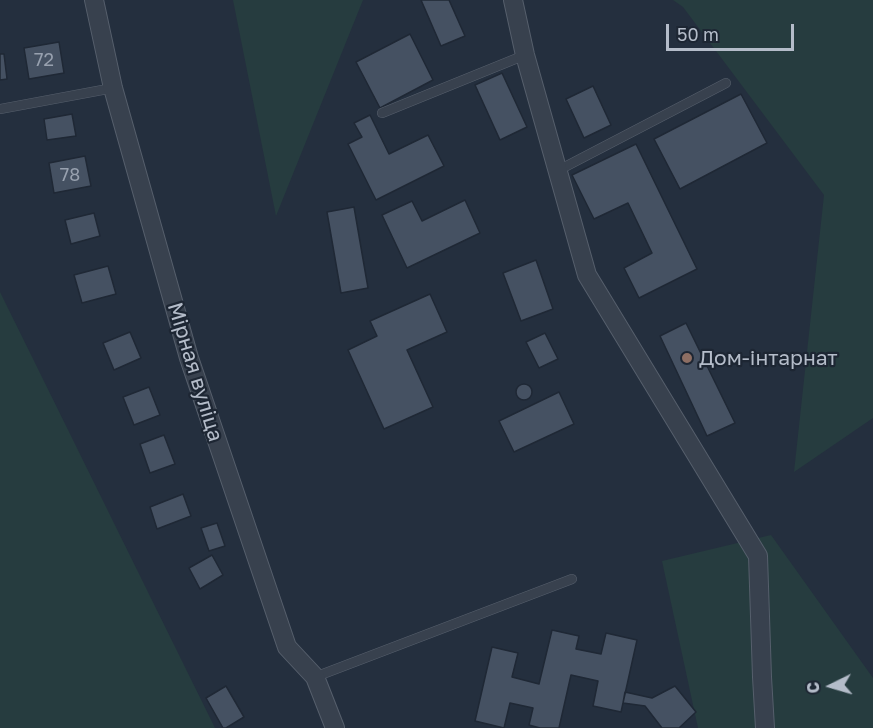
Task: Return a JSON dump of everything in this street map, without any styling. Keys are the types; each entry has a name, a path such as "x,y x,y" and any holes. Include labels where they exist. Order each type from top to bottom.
{"street":[{"name":"Мірная вуліца","path":"94,0 114,88 189,358 286,647 315,677 335,728"},
{"path":"513,0 525,55 587,275 758,556 765,728"}],"lane":[{"path":"382,113 525,55"},
{"path":"557,171 726,83"},
{"path":"0,109 114,88"},
{"path":"315,677 572,579"}],"green space":[{"path":"233,0 363,0 276,216"},
{"path":"673,0 873,0 873,418 794,472 824,195 683,7"},
{"path":"0,292 215,728 0,728"},
{"path":"771,535 873,678 873,728 698,728 662,561"}],"building":[{"path":"421,0 449,0 465,36 441,46"},
{"path":"410,34 433,80 380,108 356,62"},
{"path":"59,42 64,73 29,79 24,48"},
{"path":"0,54 4,54 7,79 0,80"},
{"path":"502,73 527,127 500,140 475,85"},
{"path":"593,86 611,125 584,138 566,99"},
{"path":"741,94 767,143 680,189 654,139"},
{"path":"72,114 76,136 47,140 44,119"},
{"path":"370,115 389,154 428,135 444,166 376,200 348,144 362,137 354,123"},
{"path":"636,144 697,269 639,298 624,268 652,253 628,203 594,219 572,175"},
{"path":"85,156 91,186 54,193 49,163"},
{"path":"465,200 480,233 407,268 382,215 412,201 422,221"},
{"path":"354,207 368,288 341,293 327,212"},
{"path":"94,213 100,236 71,244 65,220"},
{"path":"536,260 553,309 521,321 503,273"},
{"path":"108,266 116,294 82,303 74,275"},
{"path":"430,294 447,332 407,350 433,407 384,429 348,350 377,336 370,321"},
{"path":"686,323 735,423 707,436 660,336"},
{"path":"130,332 141,358 114,370 103,343"},
{"path":"545,333 558,359 539,368 526,342"},
{"path":"524,384 530,386 532,392 530,398 524,400 518,398 516,392 518,386"},
{"path":"149,387 160,415 134,425 123,397"},
{"path":"559,392 574,424 514,452 499,421"},
{"path":"164,435 175,464 150,473 140,444"},
{"path":"183,494 191,516 157,529 150,507"},
{"path":"217,523 225,546 209,551 201,528"},
{"path":"212,555 223,575 200,589 189,568"},
{"path":"552,630 579,636 576,649 601,654 606,633 637,640 621,712 593,706 598,681 571,675 559,728 540,728 529,725 533,708 510,703 504,728 475,721 492,647 518,653 512,677 539,684"},
{"path":"226,686 244,717 223,728 206,698"},
{"path":"675,686 696,712 679,728 662,728 645,706 623,703 625,692 652,698"}],"place":[{"name":"Дом-інтарнат","path":"687,358"}]}
